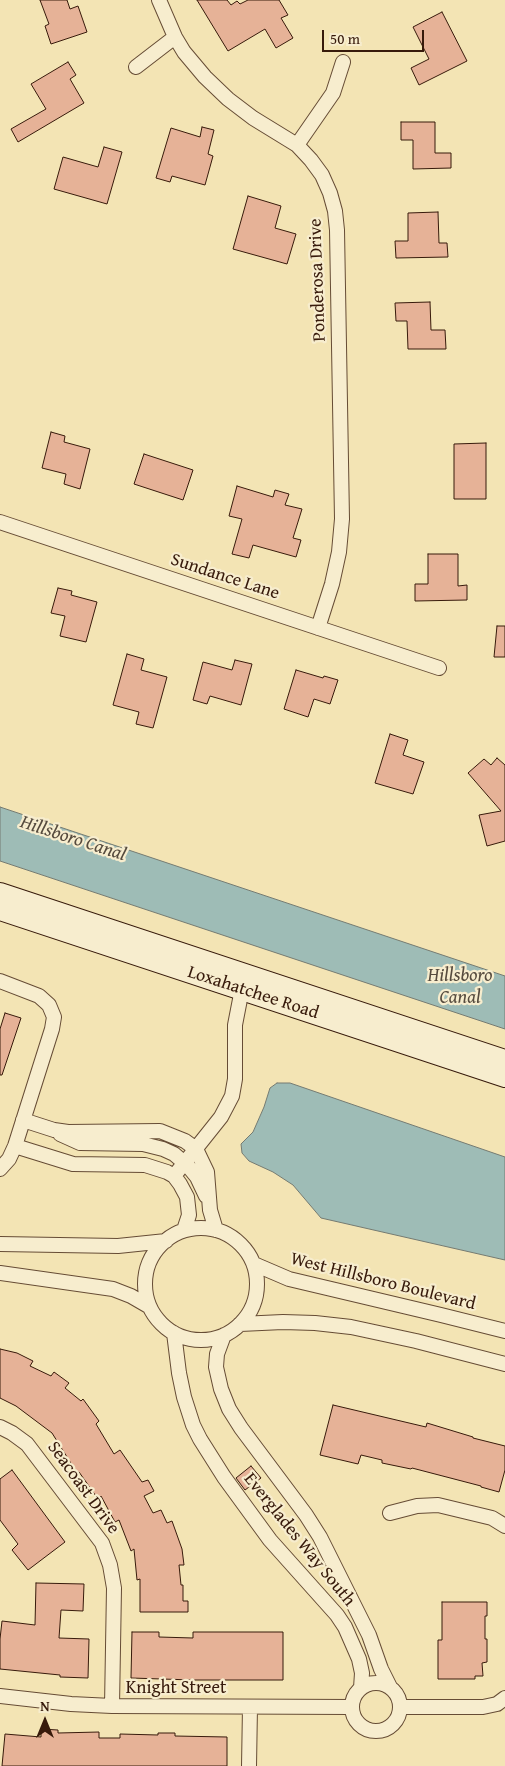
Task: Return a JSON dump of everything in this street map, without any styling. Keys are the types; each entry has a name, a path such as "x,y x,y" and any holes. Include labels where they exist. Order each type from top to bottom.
{"main road":[{"name":"Loxahatchee Road","path":"0,893 505,1060"},
{"name":"Loxahatchee Road","path":"0,910 505,1077"}],"street":[{"name":"Ponderosa Drive","path":"159,0 175,37 184,52 204,77 253,118 297,145 322,176 333,204 337,230 342,519 339,552 332,584 318,628"},
{"path":"136,67 175,37"},
{"path":"297,145 333,93 342,62"},
{"name":"Sundance Lane","path":"0,522 439,668"},
{"path":"0,981 33,992 45,1000 54,1017 52,1029 15,1146 9,1159 0,1168"},
{"path":"174,1176 225,1111 232,1096 236,1072 235,1024 242,989"},
{"path":"23,1120 54,1130 149,1144 174,1154 197,1177 208,1201"},
{"path":"96,1137 160,1131 179,1138 196,1149 207,1172 208,1201 211,1218 216,1230"},
{"path":"96,1137 97,1165"},
{"path":"15,1146 78,1165 145,1165 159,1168 174,1176 183,1188 188,1201 189,1215 184,1230"},
{"path":"201,1228 216,1230 232,1237 239,1243 254,1264 256,1292 251,1309 240,1324 215,1339 199,1340 182,1337 160,1322 150,1307 145,1285 147,1270 155,1252 166,1241 184,1230 201,1228"},
{"path":"0,1244 118,1246 166,1241"},
{"name":"West Hillsboro Boulevard","path":"254,1264 289,1279 505,1331"},
{"path":"0,1273 113,1289 131,1296 150,1307"},
{"path":"240,1324 290,1322 352,1327 505,1364"},
{"name":"Everglades Way South","path":"174,1333 184,1397 193,1425 200,1439 224,1477 270,1540 337,1615 359,1659 362,1673 362,1688"},
{"name":"Everglades Way South","path":"224,1335 217,1354 216,1367 221,1389 229,1409 320,1537 366,1629 390,1687"},
{"name":"Seacoast Drive","path":"0,1427 27,1444 102,1543 110,1565 114,1588 112,1706"},
{"path":"390,1513 417,1506 438,1505 492,1518 505,1526"},
{"path":"376,1683 390,1687 396,1693 400,1707 400,1713 394,1724 389,1728 376,1732 359,1725 355,1720 352,1707 356,1693 362,1688 376,1683"},
{"name":"Knight Street","path":"0,1696 71,1704 112,1706 352,1707"},
{"path":"400,1707 483,1707 497,1704 505,1698"},
{"path":"249,1766 250,1707"}],"water":[{"name":"Hillsboro Canal","path":"0,807 505,976 505,1029 0,861"},
{"path":"277,1083 290,1083 505,1157 505,1260 321,1218 293,1185 273,1172 249,1161 242,1153 241,1144 253,1132 270,1088"}],"building":[{"path":"40,0 67,0 70,9 78,6 87,32 51,44 45,26 49,24"},
{"path":"197,0 227,0 231,5 237,1 240,4 248,0 279,0 288,15 281,18 293,38 276,48 265,29 228,51"},
{"path":"442,12 467,61 419,85 411,68 429,59 413,27"},
{"path":"68,62 76,75 70,79 84,103 18,142 11,129 46,109 31,84"},
{"path":"401,122 435,122 435,153 451,153 451,168 413,169 413,140 401,140"},
{"path":"202,127 214,130 208,154 213,156 205,185 172,176 170,182 156,178 171,128 200,137"},
{"path":"104,147 122,152 107,204 54,189 63,157 98,167"},
{"path":"248,196 281,206 275,228 296,234 287,264 233,249"},
{"path":"438,212 439,243 447,243 448,257 396,258 395,241 408,241 408,213"},
{"path":"430,302 431,330 445,330 446,349 408,349 407,321 396,321 395,303"},
{"path":"51,432 65,436 64,442 90,449 80,489 64,484 66,474 42,468"},
{"path":"486,443 486,499 454,499 454,444"},
{"path":"144,454 193,470 183,500 134,484"},
{"path":"237,486 273,497 275,490 289,494 285,505 302,509 293,538 301,540 296,557 253,545 249,558 232,554 242,519 229,516"},
{"path":"428,554 458,554 458,586 467,585 467,600 415,601 415,584 428,584"},
{"path":"58,588 72,591 71,595 97,602 86,642 60,636 65,616 51,613"},
{"path":"497,626 505,626 505,657 494,657"},
{"path":"127,654 144,659 141,670 167,677 153,728 136,724 139,712 113,705"},
{"path":"235,660 252,664 241,705 210,696 207,704 193,700 203,662 232,670"},
{"path":"296,670 323,678 324,676 338,680 330,704 314,699 308,717 284,709"},
{"path":"390,734 408,740 403,755 424,762 413,794 375,783"},
{"path":"497,758 505,765 505,841 487,846 479,815 501,811 468,773 484,759 491,765"},
{"path":"5,1013 21,1018 2,1075 0,1075 0,1029"},
{"path":"0,1349 17,1353 33,1361 30,1366 51,1376 54,1372 69,1383 65,1388 81,1401 83,1399 99,1421 96,1424 114,1454 120,1450 142,1482 148,1480 154,1491 144,1496 153,1513 161,1510 167,1523 172,1521 182,1549 184,1565 179,1565 181,1585 183,1585 183,1601 188,1601 188,1612 140,1612 140,1579 137,1580 134,1549 131,1551 119,1520 115,1522 101,1496 98,1499 79,1472 77,1473 52,1433 16,1406 0,1398"},
{"path":"333,1405 426,1427 427,1423 505,1446 505,1470 499,1492 412,1468 382,1463 382,1460 361,1455 358,1464 320,1455"},
{"path":"251,1466 261,1478 245,1490 236,1478"},
{"path":"12,1470 65,1542 28,1570 12,1550 18,1544 0,1520 0,1479"},
{"path":"36,1583 84,1584 83,1611 61,1610 59,1638 89,1639 88,1678 60,1677 60,1675 0,1669 2,1621 35,1625"},
{"path":"442,1602 487,1602 485,1639 487,1639 487,1662 482,1663 483,1676 475,1676 475,1679 438,1679 438,1640 442,1640"},
{"path":"132,1632 159,1632 159,1637 193,1638 193,1632 283,1632 283,1680 131,1678"},
{"path":"41,1729 58,1730 58,1733 99,1732 99,1738 120,1738 120,1734 158,1735 158,1733 175,1733 175,1736 227,1737 227,1766 2,1766 5,1734 41,1737"}]}
